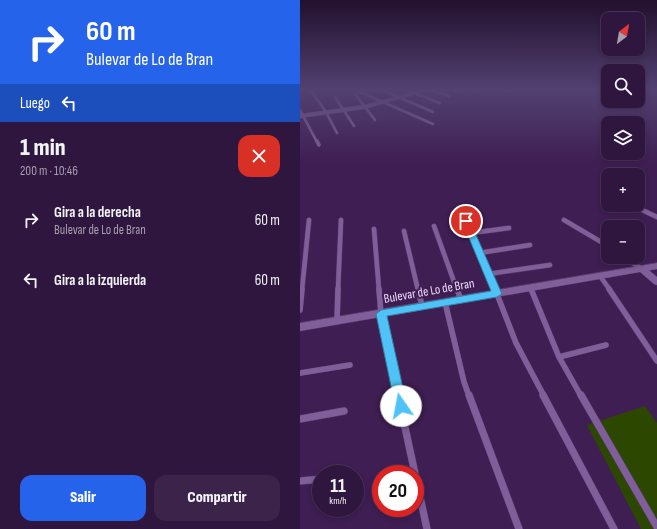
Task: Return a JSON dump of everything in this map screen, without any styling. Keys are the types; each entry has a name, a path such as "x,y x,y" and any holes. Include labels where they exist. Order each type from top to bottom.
{"street":[{"path":"302,116 316,114"},
{"name":"Bulevar de Lo de Bran","path":"300,327 657,266"},
{"path":"642,269 657,282"}],"lane":[{"path":"327,114 337,133"},
{"path":"346,114 354,126"},
{"path":"370,114 375,120"},
{"path":"410,114 433,124"},
{"path":"302,116 319,145"},
{"path":"645,211 657,217"},
{"path":"300,310 309,220"},
{"path":"337,321 341,220"},
{"path":"564,220 601,242"},
{"path":"466,221 516,343 614,529"},
{"path":"434,226 462,300"},
{"path":"471,233 508,228"},
{"path":"374,229 381,314 427,529"},
{"path":"404,231 422,306"},
{"path":"479,253 530,245"},
{"path":"634,264 642,269"},
{"path":"488,274 550,265"},
{"path":"600,276 657,362"},
{"path":"530,288 560,357 657,527"},
{"path":"445,302 464,382 519,529"},
{"path":"560,357 606,345"},
{"path":"300,373 350,365"},
{"path":"300,419 344,411"},
{"path":"300,481 312,480"}],"green space":[{"path":"645,406 657,423 657,529 641,529 587,425"}],"route":[{"path":"401,406 381,314 497,294 466,221"}]}
